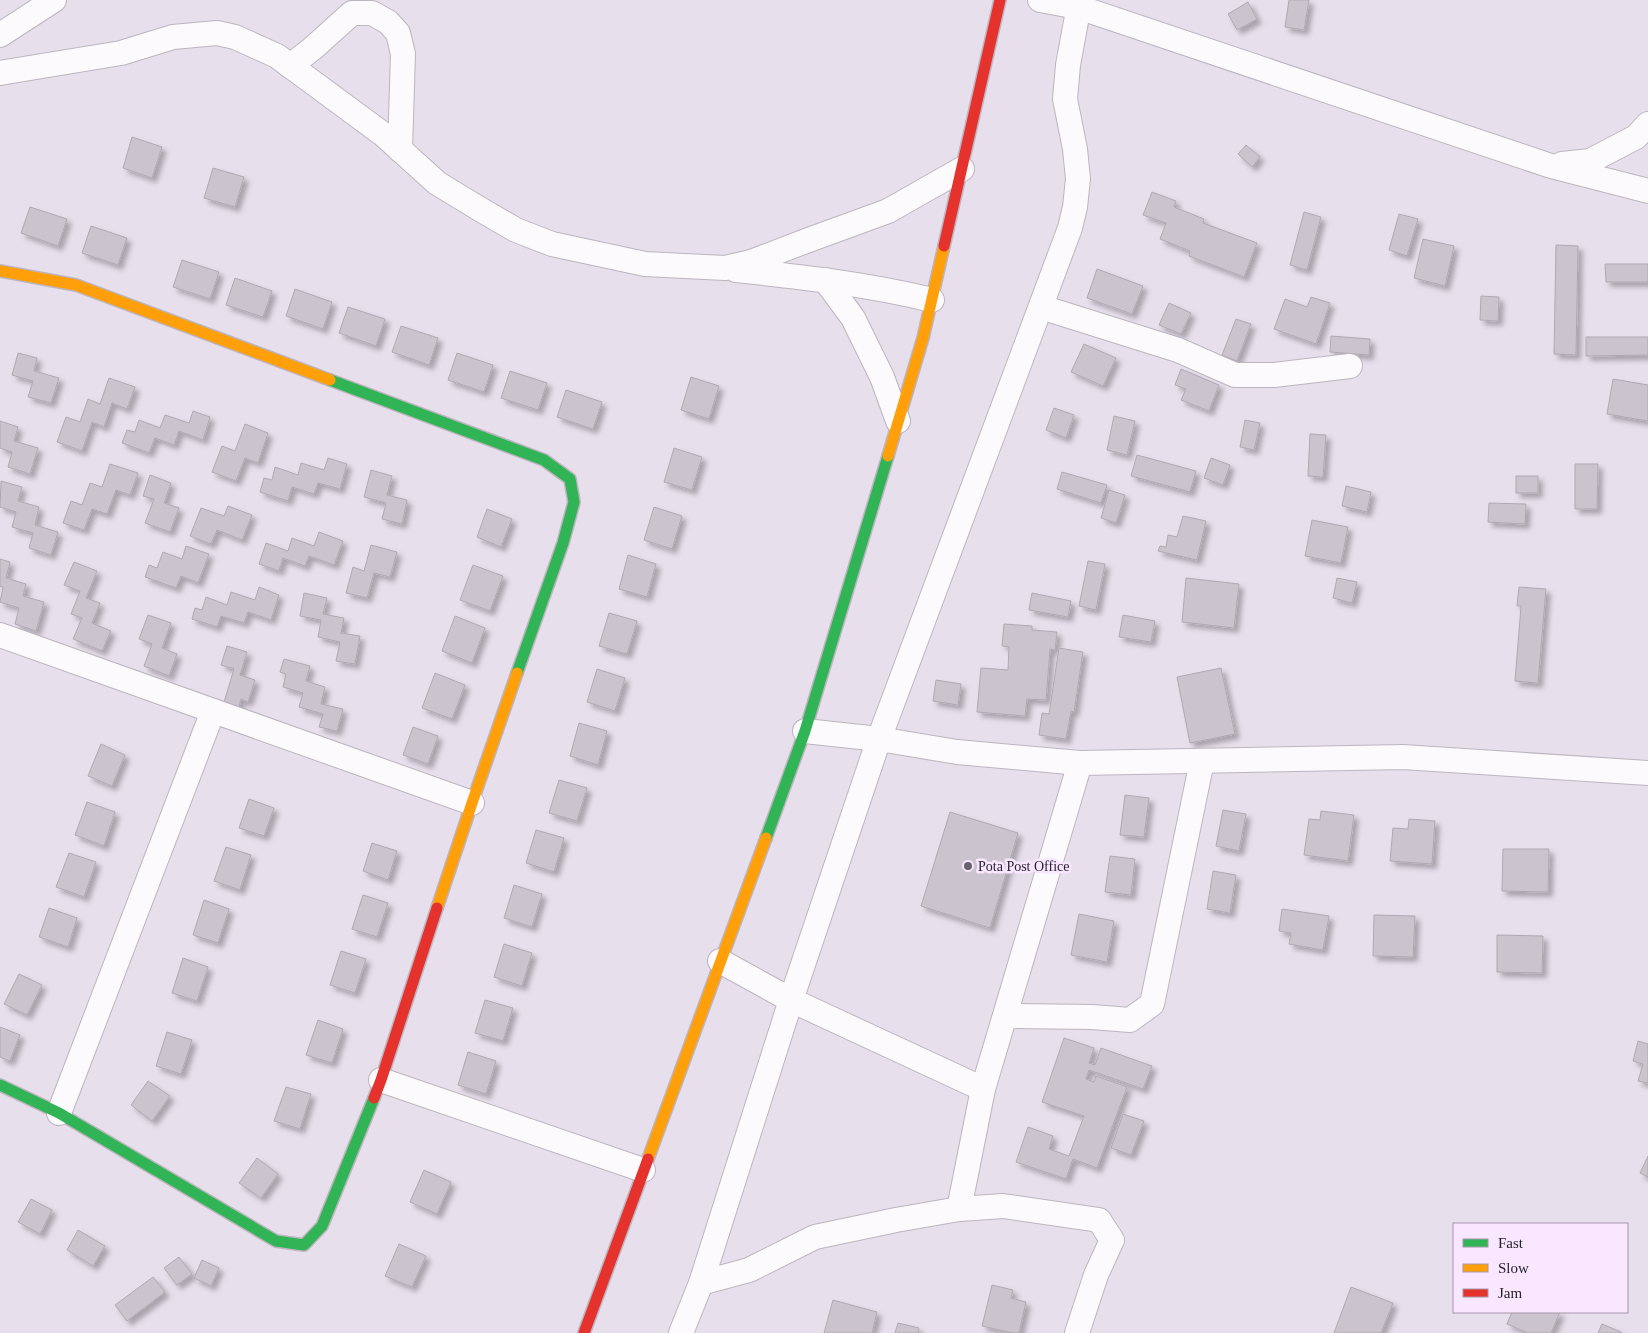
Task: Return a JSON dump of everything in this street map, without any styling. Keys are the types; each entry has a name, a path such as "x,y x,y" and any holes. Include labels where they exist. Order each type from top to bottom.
{"street":[{"path":"0,35 54,0"},
{"path":"584,1333 805,731 923,338 1000,0"},
{"path":"1040,0 1079,3 1550,166 1648,191"},
{"path":"681,1333 701,1283 791,1000 879,740 1070,228 1075,207 1078,171 1064,99 1079,3"},
{"path":"290,66 352,13 372,13 388,22 398,33 404,54 400,150"},
{"path":"0,73 121,54 172,37 217,33 243,41 277,56 384,135 437,183 516,230 552,244 645,264 725,268 826,280 901,292 932,300"},
{"path":"1550,166 1590,161 1636,137 1648,124"},
{"path":"725,268 751,262 888,211 962,169"},
{"path":"0,271 76,285 544,460 570,479 574,502 563,543 472,803 381,1080 322,1226 304,1245 276,1240 60,1113 0,1086"},
{"path":"826,280 853,318 882,377 898,421"},
{"path":"1041,307 1178,350 1235,375 1274,375 1350,366"},
{"path":"0,635 472,803"},
{"path":"60,1113 212,710"},
{"path":"805,731 956,752 1080,763 1403,756 1648,773"},
{"path":"1006,1016 1092,1017 1130,1020 1152,1004 1202,761"},
{"path":"959,1209 983,1089 1080,763"},
{"path":"720,961 791,1000 983,1089"},
{"path":"381,1080 643,1170"},
{"path":"701,1283 749,1270 815,1237 959,1209 1002,1206 1099,1220 1112,1240 1096,1275 1077,1333"}],"building":[{"path":"1289,0 1309,0 1304,30 1285,27"},
{"path":"1248,2 1257,19 1237,30 1228,14"},
{"path":"132,137 162,147 152,178 123,168"},
{"path":"1246,145 1260,157 1252,167 1238,154"},
{"path":"213,168 244,177 235,207 204,198"},
{"path":"1152,192 1176,201 1174,207 1204,219 1203,223 1257,243 1244,277 1189,256 1190,251 1160,239 1166,223 1143,215"},
{"path":"30,207 67,219 58,246 21,233"},
{"path":"1304,212 1321,217 1307,270 1290,265"},
{"path":"1399,214 1418,219 1407,256 1389,250"},
{"path":"91,226 127,238 118,265 82,253"},
{"path":"1423,239 1454,246 1445,286 1414,278"},
{"path":"1556,245 1578,246 1576,355 1554,354"},
{"path":"182,260 219,272 210,299 173,287"},
{"path":"1605,264 1648,264 1648,282 1606,282"},
{"path":"1097,269 1143,286 1132,314 1087,298"},
{"path":"235,278 272,291 263,317 226,305"},
{"path":"295,289 332,302 323,329 286,316"},
{"path":"1481,296 1499,297 1498,321 1480,320"},
{"path":"1311,297 1330,303 1316,344 1274,329 1285,299 1307,307"},
{"path":"1169,303 1191,313 1181,334 1159,325"},
{"path":"348,307 385,319 376,346 339,333"},
{"path":"1236,319 1251,324 1237,361 1222,355"},
{"path":"401,326 438,338 429,365 392,352"},
{"path":"1331,336 1370,339 1369,355 1330,352"},
{"path":"1586,337 1648,337 1648,355 1586,356"},
{"path":"1084,344 1116,358 1103,386 1071,372"},
{"path":"18,353 37,358 34,371 59,378 51,403 28,397 33,381 12,375"},
{"path":"457,353 493,365 484,392 448,380"},
{"path":"1181,369 1219,385 1209,411 1181,400 1186,389 1175,385"},
{"path":"510,371 547,383 538,410 501,398"},
{"path":"691,377 719,386 709,419 681,410"},
{"path":"109,378 135,387 127,409 112,403 104,427 92,422 82,451 57,442 66,417 80,422 88,399 100,404"},
{"path":"1613,379 1648,385 1648,421 1607,414"},
{"path":"566,390 602,402 593,429 557,417"},
{"path":"1054,408 1074,415 1066,438 1046,430"},
{"path":"193,411 210,417 203,440 179,431 174,445 155,438 149,453 122,443 127,430 135,432 139,420 160,428 165,415 189,423"},
{"path":"1114,416 1135,421 1127,455 1107,450"},
{"path":"1245,420 1260,423 1254,450 1240,447"},
{"path":"0,421 18,427 14,441 38,448 30,474 8,467 12,452 0,448"},
{"path":"245,424 268,433 258,463 245,458 236,481 212,472 222,446 235,451"},
{"path":"1310,434 1326,435 1323,477 1308,476"},
{"path":"674,448 702,457 692,490 664,482"},
{"path":"1137,455 1196,471 1190,492 1131,476"},
{"path":"328,458 347,464 340,489 318,483 314,494 292,487 288,501 260,492 264,478 272,480 275,467 298,475 301,463 324,470"},
{"path":"1211,458 1230,465 1223,485 1204,478"},
{"path":"110,464 138,473 130,495 116,490 107,514 92,509 84,530 63,523 71,501 82,505 90,483 102,487"},
{"path":"1575,464 1598,464 1597,509 1575,509"},
{"path":"371,470 392,476 387,495 407,500 402,524 382,519 386,503 364,497"},
{"path":"1062,472 1107,485 1101,503 1057,489"},
{"path":"150,475 171,483 164,503 179,508 170,532 145,523 154,499 143,496"},
{"path":"1516,476 1538,476 1538,493 1516,493"},
{"path":"1,481 22,487 18,501 39,507 35,525 58,532 51,555 29,548 33,533 12,527 16,512 0,507"},
{"path":"1346,486 1371,492 1367,512 1342,506"},
{"path":"1109,490 1125,495 1116,523 1101,518"},
{"path":"1489,503 1526,504 1525,524 1488,522"},
{"path":"228,506 252,515 242,540 217,530 211,544 190,536 201,508 224,516"},
{"path":"654,507 682,516 672,549 644,540"},
{"path":"487,509 512,519 501,547 477,537"},
{"path":"1183,516 1206,521 1197,560 1158,551 1160,546 1166,547 1168,535 1177,537"},
{"path":"1312,520 1348,527 1341,563 1305,556"},
{"path":"319,532 343,541 334,565 309,556 305,566 283,558 279,571 259,564 266,543 288,551 292,538 314,546"},
{"path":"371,545 397,552 390,577 374,573 367,598 346,593 353,567 364,571"},
{"path":"186,546 209,554 198,583 181,576 176,588 145,577 149,565 157,568 163,552 182,559"},
{"path":"628,555 656,564 647,597 619,589"},
{"path":"0,559 10,562 6,578 26,584 23,596 44,602 36,631 15,624 19,608 0,602 3,587 0,586"},
{"path":"1088,561 1105,564 1096,610 1079,606"},
{"path":"74,562 97,571 86,598 100,603 92,623 111,631 102,651 73,639 82,618 71,614 80,591 64,585"},
{"path":"473,565 503,576 490,611 460,600"},
{"path":"1186,578 1239,584 1234,628 1182,622"},
{"path":"1337,578 1357,582 1352,603 1333,598"},
{"path":"259,587 279,595 271,620 248,612 244,623 221,616 217,627 192,619 195,608 202,610 206,597 227,605 231,592 255,600"},
{"path":"1519,587 1546,589 1538,683 1515,681 1521,606 1517,606"},
{"path":"304,593 327,598 323,614 344,618 341,633 360,636 355,664 336,661 340,642 318,637 321,620 300,616"},
{"path":"1032,593 1071,601 1068,617 1029,610"},
{"path":"609,613 637,621 627,654 599,646"},
{"path":"148,615 171,623 162,648 177,654 169,676 144,666 152,644 139,639"},
{"path":"1123,615 1155,621 1151,642 1119,637"},
{"path":"455,616 485,628 472,663 442,651"},
{"path":"1004,624 1032,626 1032,630 1057,632 1055,650 1050,649 1046,700 1027,699 1025,716 977,712 981,668 1008,670 1009,647 1002,646"},
{"path":"227,646 247,652 240,675 255,680 248,702 241,699 239,707 224,702 234,669 221,665"},
{"path":"1059,648 1083,652 1074,712 1071,711 1066,739 1039,735 1042,713 1049,714"},
{"path":"284,659 310,666 306,681 325,687 321,704 343,709 337,731 319,727 323,714 299,707 303,693 283,687 286,674 280,672"},
{"path":"1221,668 1235,734 1190,743 1177,677"},
{"path":"597,669 625,678 615,711 587,702"},
{"path":"435,673 465,685 452,719 422,708"},
{"path":"936,680 961,684 958,705 933,701"},
{"path":"579,723 607,731 598,765 570,756"},
{"path":"413,727 438,736 428,764 403,755"},
{"path":"101,744 125,755 112,786 88,776"},
{"path":"559,780 587,788 577,821 549,813"},
{"path":"1125,795 1149,798 1144,837 1120,835"},
{"path":"249,799 274,808 264,836 239,828"},
{"path":"87,802 115,812 104,846 75,835"},
{"path":"1223,810 1246,814 1239,851 1216,846"},
{"path":"1321,811 1354,815 1348,861 1304,855 1309,819 1320,820"},
{"path":"950,812 1018,833 990,928 921,906"},
{"path":"1409,819 1435,821 1432,864 1390,861 1393,828 1408,829"},
{"path":"536,830 564,838 554,872 526,863"},
{"path":"372,843 397,851 388,880 363,871"},
{"path":"226,847 251,855 240,890 214,881"},
{"path":"1503,849 1549,849 1548,892 1502,891"},
{"path":"69,853 96,862 84,897 56,887"},
{"path":"1110,856 1135,859 1131,895 1105,892"},
{"path":"1213,871 1236,875 1230,913 1207,909"},
{"path":"514,885 542,894 532,927 504,918"},
{"path":"363,895 388,903 377,937 352,929"},
{"path":"204,900 229,909 218,943 193,935"},
{"path":"49,908 77,918 68,947 39,937"},
{"path":"1282,909 1329,916 1323,950 1289,944 1291,933 1279,931"},
{"path":"1079,914 1114,921 1107,962 1071,955"},
{"path":"1374,915 1415,916 1413,957 1373,956"},
{"path":"1497,935 1543,936 1542,973 1497,972"},
{"path":"504,944 532,953 522,986 494,977"},
{"path":"341,951 366,959 355,993 330,985"},
{"path":"183,958 208,967 197,1001 172,993"},
{"path":"19,974 42,985 27,1015 4,1004"},
{"path":"485,1000 513,1008 503,1041 475,1033"},
{"path":"318,1020 343,1029 332,1063 306,1055"},
{"path":"0,1027 20,1035 10,1061 0,1057"},
{"path":"167,1032 192,1040 181,1074 156,1066"},
{"path":"1064,1038 1094,1048 1089,1063 1095,1065 1101,1048 1152,1066 1143,1089 1089,1070 1086,1079 1094,1082 1096,1076 1127,1087 1097,1168 1073,1159 1066,1179 1016,1162 1028,1127 1053,1136 1049,1149 1069,1156 1084,1116 1042,1102"},
{"path":"1638,1041 1648,1044 1648,1083 1638,1081 1643,1064 1633,1061"},
{"path":"468,1052 496,1061 486,1094 458,1085"},
{"path":"148,1081 170,1096 152,1121 131,1105"},
{"path":"286,1087 311,1094 300,1129 274,1121"},
{"path":"1123,1114 1144,1121 1131,1155 1111,1148"},
{"path":"1648,1156 1648,1177 1640,1173"},
{"path":"257,1158 278,1174 261,1198 239,1183"},
{"path":"424,1170 451,1182 437,1214 410,1202"},
{"path":"31,1199 52,1210 40,1234 18,1222"},
{"path":"78,1230 105,1246 93,1266 67,1250"},
{"path":"399,1244 426,1256 412,1287 385,1276"},
{"path":"179,1257 192,1274 177,1285 164,1268"},
{"path":"202,1260 219,1268 211,1286 194,1278"},
{"path":"153,1277 165,1292 127,1321 115,1305"},
{"path":"992,1285 1013,1290 1011,1298 1026,1302 1019,1333 982,1326"},
{"path":"1351,1287 1393,1303 1381,1333 1334,1333"},
{"path":"833,1300 877,1312 872,1333 824,1333"},
{"path":"1512,1313 1560,1313 1551,1333 1528,1333 1507,1324"},
{"path":"898,1323 919,1328 918,1333 895,1333"},
{"path":"1602,1324 1621,1332 1621,1333 1598,1333"}],"traffic: fast":[{"path":"330,380 544,460 570,479 574,502 563,543 517,673"},
{"path":"766,838 805,731 888,456"},
{"path":"0,1085 59,1113 276,1241 304,1245 322,1226 374,1098"}],"traffic: slow":[{"path":"888,456 923,338 944,246"},
{"path":"0,271 76,285 330,380"},
{"path":"437,908 517,673"},
{"path":"648,1159 766,838"}],"traffic: jam":[{"path":"944,246 1000,0"},
{"path":"374,1098 437,908"},
{"path":"584,1333 648,1159"}],"place":[{"name":"Pota Post Office","path":"968,866"}]}
